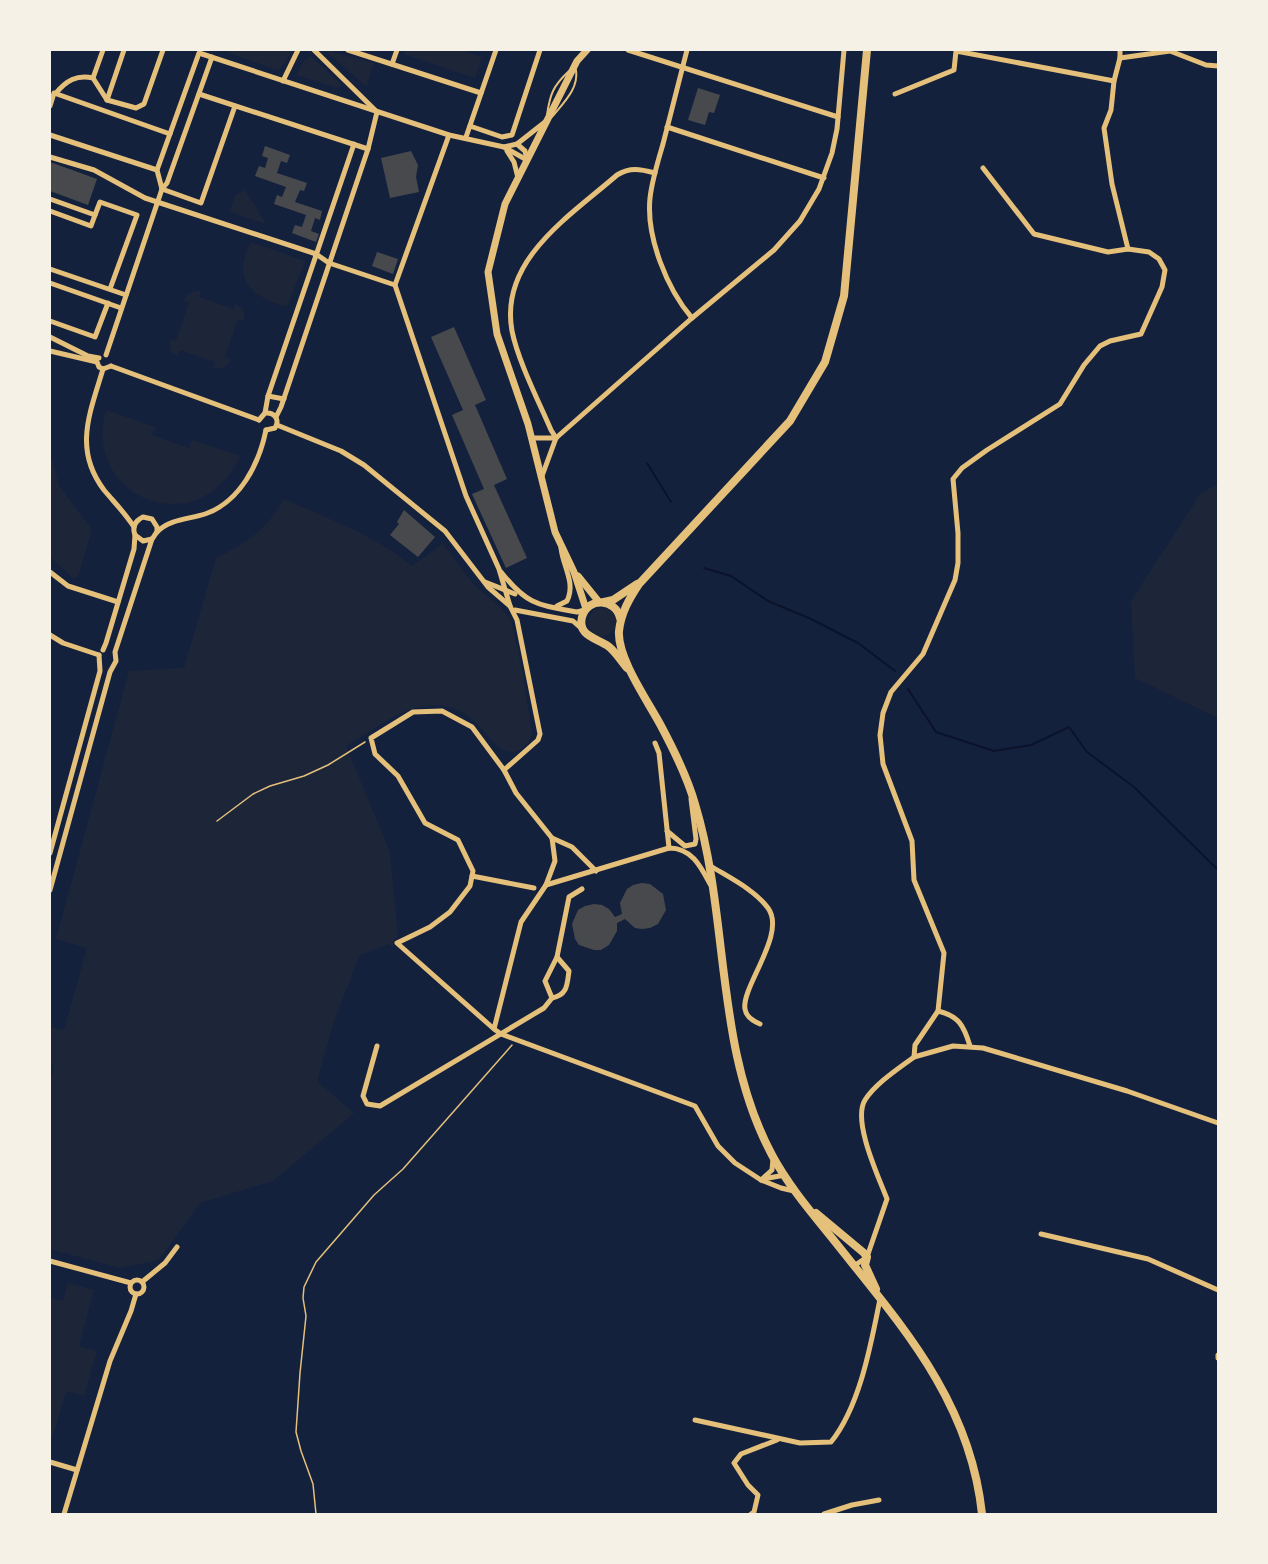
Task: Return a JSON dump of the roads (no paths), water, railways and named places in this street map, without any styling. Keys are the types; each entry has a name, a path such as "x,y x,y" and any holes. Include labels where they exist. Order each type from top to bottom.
{"main road":[{"path":"867,50 844,296 825,362 790,421 639,584 624,609 619,640 630,671 668,738 688,783 701,824 739,1068 752,1112 784,1175 918,1349 949,1400 974,1465 982,1515"},
{"path":"630,671 609,646 592,639 584,630 582,620 586,610 602,602 613,600 639,584"},
{"path":"602,602 615,608 621,620"},
{"path":"597,641 610,639 619,629"},
{"path":"806,1205 866,1252 865,1265 879,1299"}],"street":[{"path":"93,78 104,50"},
{"path":"107,100 124,50"},
{"path":"50,106 54,93 74,78 84,75 93,78 107,100 136,108 144,104 163,50"},
{"path":"50,351 98,360 106,355 162,189 167,183 212,57 210,50"},
{"path":"283,81 298,50"},
{"path":"314,50 377,112"},
{"path":"348,50 481,93"},
{"path":"392,64 397,50"},
{"path":"466,137 493,50"},
{"path":"470,126 502,137 512,135 540,50"},
{"path":"484,581 529,601 577,612 586,610 574,572 555,532 532,438 497,334 488,272 505,204 581,52 587,50"},
{"path":"628,50 838,117"},
{"path":"687,50 655,173 650,206 657,249 667,277 679,302 692,318"},
{"path":"541,478 556,438 692,318 774,250 790,234 812,205 832,153 844,50"},
{"path":"1120,50 1111,110 1104,128 1112,184 1128,249"},
{"path":"895,94 954,70 956,51 1114,81"},
{"path":"1120,58 1170,51 1206,65 1218,66"},
{"path":"162,189 157,170 199,52 449,135 504,147 527,160"},
{"path":"56,93 170,134"},
{"path":"199,93 368,148"},
{"path":"162,189 201,203 235,106"},
{"path":"277,425 276,417 368,148 377,112"},
{"path":"504,147 516,144 544,124"},
{"path":"667,127 824,178"},
{"path":"50,135 157,170"},
{"path":"449,135 395,285 466,496 515,607 540,734 538,740 504,770"},
{"path":"259,420 266,413 267,396 354,144"},
{"path":"516,144 525,151 527,160"},
{"path":"504,147 514,162 518,178"},
{"path":"50,157 94,170 145,198 316,254 329,263 395,285"},
{"path":"914,1057 915,1045 925,1027 938,1011 944,953 914,880 912,841 883,764 880,735 883,713 891,692 923,654 955,580 958,543 953,479 962,468 987,450 1060,404 1084,365 1100,346 1110,341 1141,334 1162,287 1165,270 1158,259 1149,252 1128,249 1108,252 1034,234 983,168"},
{"path":"556,438 514,339 511,321 514,287 535,250 561,223 616,175 623,171 639,169 655,173"},
{"path":"50,199 95,215"},
{"path":"50,211 91,225 100,202 137,215 110,290"},
{"path":"50,269 126,295"},
{"path":"50,283 121,308"},
{"path":"50,321 95,338 108,303"},
{"path":"50,338 98,360"},
{"path":"106,355 111,359 111,366"},
{"path":"98,360 99,367 103,369"},
{"path":"103,369 111,366 259,420"},
{"path":"50,853 100,670 100,656 134,549 134,526 99,482 87,452 86,425 103,369"},
{"path":"267,396 284,399"},
{"path":"266,413 271,413 276,417"},
{"path":"259,420 261,427 266,430 272,430 277,425"},
{"path":"277,425 341,451 364,465 445,531 488,587 515,607 573,621 584,630"},
{"path":"50,890 112,665 116,661 115,652 152,539 157,532 177,520 205,514 220,507 234,496 246,481 266,430"},
{"path":"532,438 556,438"},
{"path":"134,526 139,519 148,518 155,523 157,532"},
{"path":"135,535 143,541 152,539"},
{"path":"554,607 564,605 571,592 569,578 562,561 561,548"},
{"path":"491,584 497,582 499,569"},
{"path":"499,569 525,600 515,607"},
{"path":"50,572 68,586 118,602"},
{"path":"574,572 602,602"},
{"path":"517,620 515,607 519,595"},
{"path":"50,635 63,644 100,656 107,666 112,665"},
{"path":"100,656 111,649 115,652"},
{"path":"596,871 572,847 552,838 516,793 504,770 472,727 442,711 413,712 370,738 375,754 398,776 425,823 458,840 473,871 470,886 450,912 430,927 397,943 501,1034 695,1106 718,1146 735,1163 761,1180 796,1191"},
{"path":"655,743 659,753 669,848"},
{"path":"688,783 696,839 693,849 695,859 712,887"},
{"path":"667,831 682,845 688,847 695,844"},
{"path":"494,1029 521,922 546,885 555,861 552,838"},
{"path":"546,885 669,848 680,849 695,859"},
{"path":"709,865 750,891 770,910 773,923 764,960 745,1001 745,1011 751,1019 760,1024"},
{"path":"472,876 534,888"},
{"path":"552,998 545,981 557,957 569,897 582,889"},
{"path":"377,1046 363,1096 367,1104 380,1106 544,1008 552,998 566,991 569,971 557,957"},
{"path":"938,1011 960,1020 970,1046"},
{"path":"853,1265 866,1252 888,1199 865,1144 862,1113 864,1102 882,1082 914,1057 953,1046 970,1046 1127,1090 1218,1123"},
{"path":"761,1180 772,1170 773,1157"},
{"path":"761,1180 784,1175"},
{"path":"775,1186 784,1175"},
{"path":"1041,1234 1148,1259 1218,1290"},
{"path":"50,1261 131,1283 136,1280 142,1281 165,1263 177,1247"},
{"path":"853,1265 853,1257 866,1252"},
{"path":"135,1294 144,1290 142,1281"},
{"path":"131,1283 130,1290 135,1294"},
{"path":"64,1515 110,1360 131,1311 135,1294"},
{"path":"695,1420 800,1443 831,1442 839,1432 855,1396 870,1350 879,1299"},
{"path":"751,1515 754,1512 758,1495 748,1485 734,1462 741,1454 778,1439"},
{"path":"50,1462 77,1470"},
{"path":"824,1515 852,1505 879,1500"}],"waterway":[{"path":"647,463 671,502"},
{"path":"704,568 731,576 768,601 809,618 858,643 895,671"},
{"path":"908,689 936,732 994,751 1031,745 1069,727 1087,752 1134,787 1218,870"}]}
